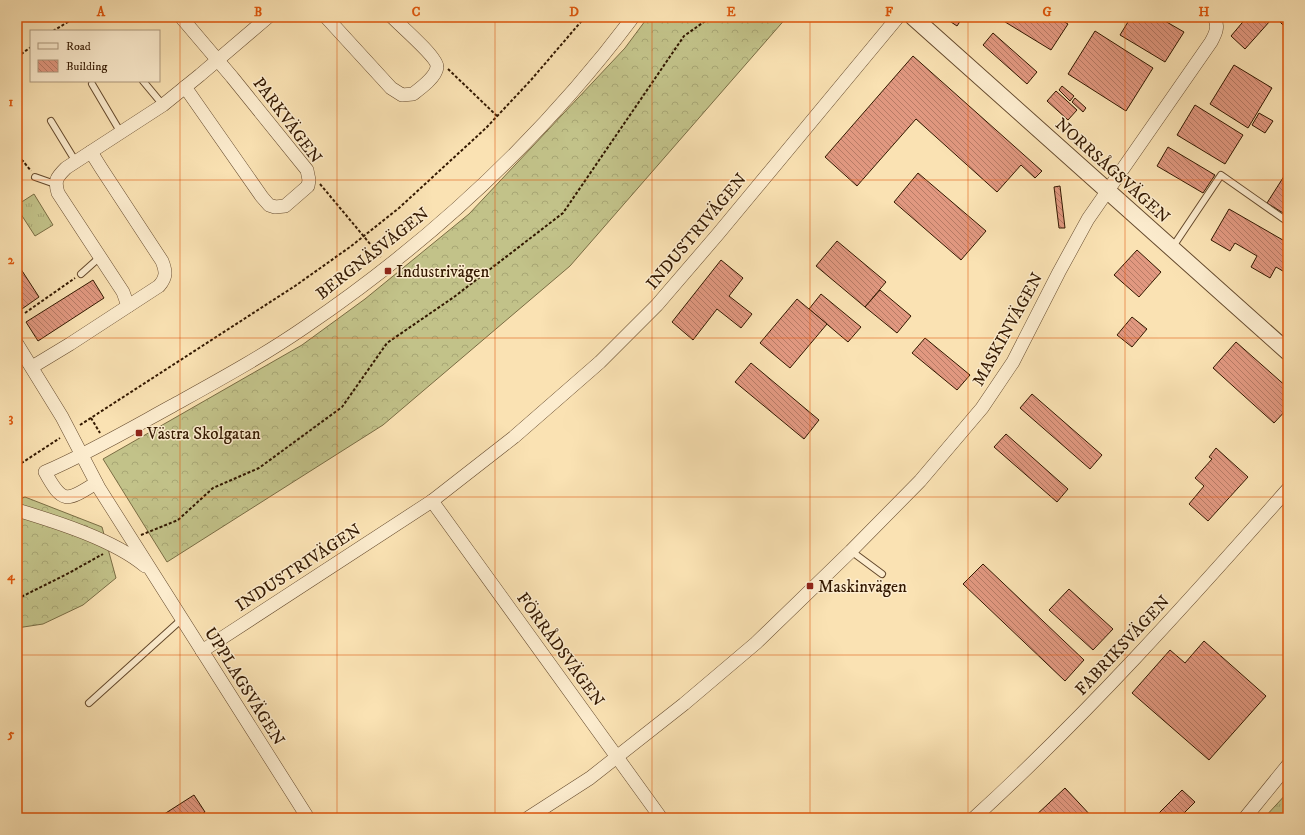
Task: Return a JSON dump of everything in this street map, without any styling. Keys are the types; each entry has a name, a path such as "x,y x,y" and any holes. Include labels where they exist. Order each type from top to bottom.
{"street":[{"name":"PARKVÄGEN","path":"180,17 295,154 307,170 309,180 308,186 285,206 269,205 185,87"},
{"path":"128,306 123,292 58,193 55,184 58,176 66,168 163,105 268,17"},
{"path":"326,17 391,88 397,93 406,95 413,94 432,77 438,67 437,63 431,54 392,17"},
{"name":"BERGNÄSVÄGEN","path":"96,483 72,497 67,497 60,495 45,472 82,455 252,360 304,328 361,288 414,246 506,162 591,69 632,17"},
{"name":"INDUSTRIVÄGEN","path":"202,651 432,501 514,437 600,362 657,305 718,234 898,17"},
{"name":"NORRSÅGSVÄGEN","path":"913,17 1288,352"},
{"name":"MASKINVÄGEN","path":"528,818 590,778 704,687 756,643 851,551 920,481 982,408 1013,362 1088,219 1211,42 1217,31 1216,18"},
{"path":"32,367 159,286 164,280 166,271 162,261 91,152"},
{"path":"17,344 70,432 96,483"},
{"name":"UPPLAGSVÄGEN","path":"96,483 308,818"},
{"name":"FABRIKSVÄGEN","path":"974,818 1016,780 1098,697 1288,489"},
{"name":"FÖRRÅDSVÄGEN","path":"432,501 661,818"},
{"name":"UPPLAGSVÄGEN","path":"17,510 73,529 116,546 153,572"},
{"path":"1245,818 1288,766"}],"lane":[{"path":"144,82 163,105"},
{"path":"92,84 121,133"},
{"path":"51,121 76,162"},
{"path":"1172,248 1221,174 1288,222"},
{"path":"35,177 55,184"},
{"path":"81,274 100,257"},
{"path":"851,551 882,574"},
{"path":"89,703 182,619"}],"path":[{"path":"55,30 76,17"},
{"path":"17,466 295,286 363,237 399,208 497,116 531,80 585,17"},
{"path":"131,539 178,520 213,488 259,468 342,406 387,343 454,297 563,213 684,36 711,17"},
{"path":"17,57 30,48"},
{"path":"438,67 447,68 497,116"},
{"path":"17,165 24,161 35,177"},
{"path":"309,180 319,183 388,266"},
{"path":"25,313 81,274"},
{"path":"17,599 67,574 116,546"}],"green space":[{"path":"648,17 787,17 570,266 383,425 167,562 103,459 302,345 365,299 469,214 625,48"},
{"path":"34,194 53,225 35,236 17,208 17,205"},
{"path":"25,497 102,527 116,578 83,605 43,624 17,628 17,500"},
{"path":"1288,792 1288,818 1264,818"}],"building":[{"path":"945,17 963,17 957,26"},
{"path":"997,17 1056,17 1068,24 1051,50"},
{"path":"1131,17 1158,17 1184,32 1165,62 1120,35"},
{"path":"1247,17 1265,17 1270,21 1245,49 1231,36"},
{"path":"1288,17 1287,29 1276,18"},
{"path":"1095,31 1153,68 1126,111 1068,74"},
{"path":"993,33 1037,72 1027,84 983,45"},
{"path":"913,56 1042,171 1035,178 1021,165 997,192 916,119 857,186 825,157"},
{"path":"1234,65 1272,88 1248,128 1210,104"},
{"path":"1062,86 1074,96 1070,101 1059,90"},
{"path":"1056,91 1077,110 1068,120 1047,101"},
{"path":"1075,98 1086,108 1083,112 1072,102"},
{"path":"1195,105 1243,135 1225,164 1177,135"},
{"path":"1259,113 1273,121 1265,133 1252,125"},
{"path":"1168,147 1215,175 1203,193 1157,166"},
{"path":"17,151 23,161 17,165"},
{"path":"1288,170 1288,216 1267,203"},
{"path":"918,173 986,231 961,260 894,202"},
{"path":"1060,186 1065,228 1059,228 1054,187"},
{"path":"1229,209 1288,243 1288,274 1276,267 1270,278 1251,267 1257,256 1235,243 1230,251 1211,240"},
{"path":"837,241 886,282 865,307 816,266"},
{"path":"1137,250 1161,272 1139,297 1114,275"},
{"path":"721,260 743,278 729,296 752,314 741,328 717,309 693,340 672,322"},
{"path":"17,263 39,297 19,311 17,308"},
{"path":"93,280 104,298 38,341 26,322"},
{"path":"880,290 911,316 897,333 865,307"},
{"path":"821,294 861,327 848,342 809,309"},
{"path":"797,299 827,324 790,368 760,343"},
{"path":"1132,317 1147,329 1132,347 1117,335"},
{"path":"925,338 970,375 957,390 912,353"},
{"path":"1236,342 1288,388 1288,408 1274,423 1213,368"},
{"path":"751,363 819,420 804,439 735,382"},
{"path":"1032,394 1102,455 1090,469 1020,408"},
{"path":"1006,434 1068,489 1057,502 994,447"},
{"path":"1216,448 1248,477 1208,521 1189,504 1204,486 1195,478 1212,459 1209,457"},
{"path":"983,564 1084,660 1065,681 963,584"},
{"path":"1069,589 1113,629 1093,650 1049,610"},
{"path":"1204,641 1266,696 1209,760 1132,693 1170,650 1185,663"},
{"path":"1065,788 1093,818 1033,818"},
{"path":"1182,790 1195,802 1179,818 1154,818"},
{"path":"194,795 205,812 195,818 158,818"}],"place":[{"name":"Industrivägen","path":"388,271"},
{"name":"Västra Skolgatan","path":"139,433"},
{"name":"Maskinvägen","path":"810,586"}]}
